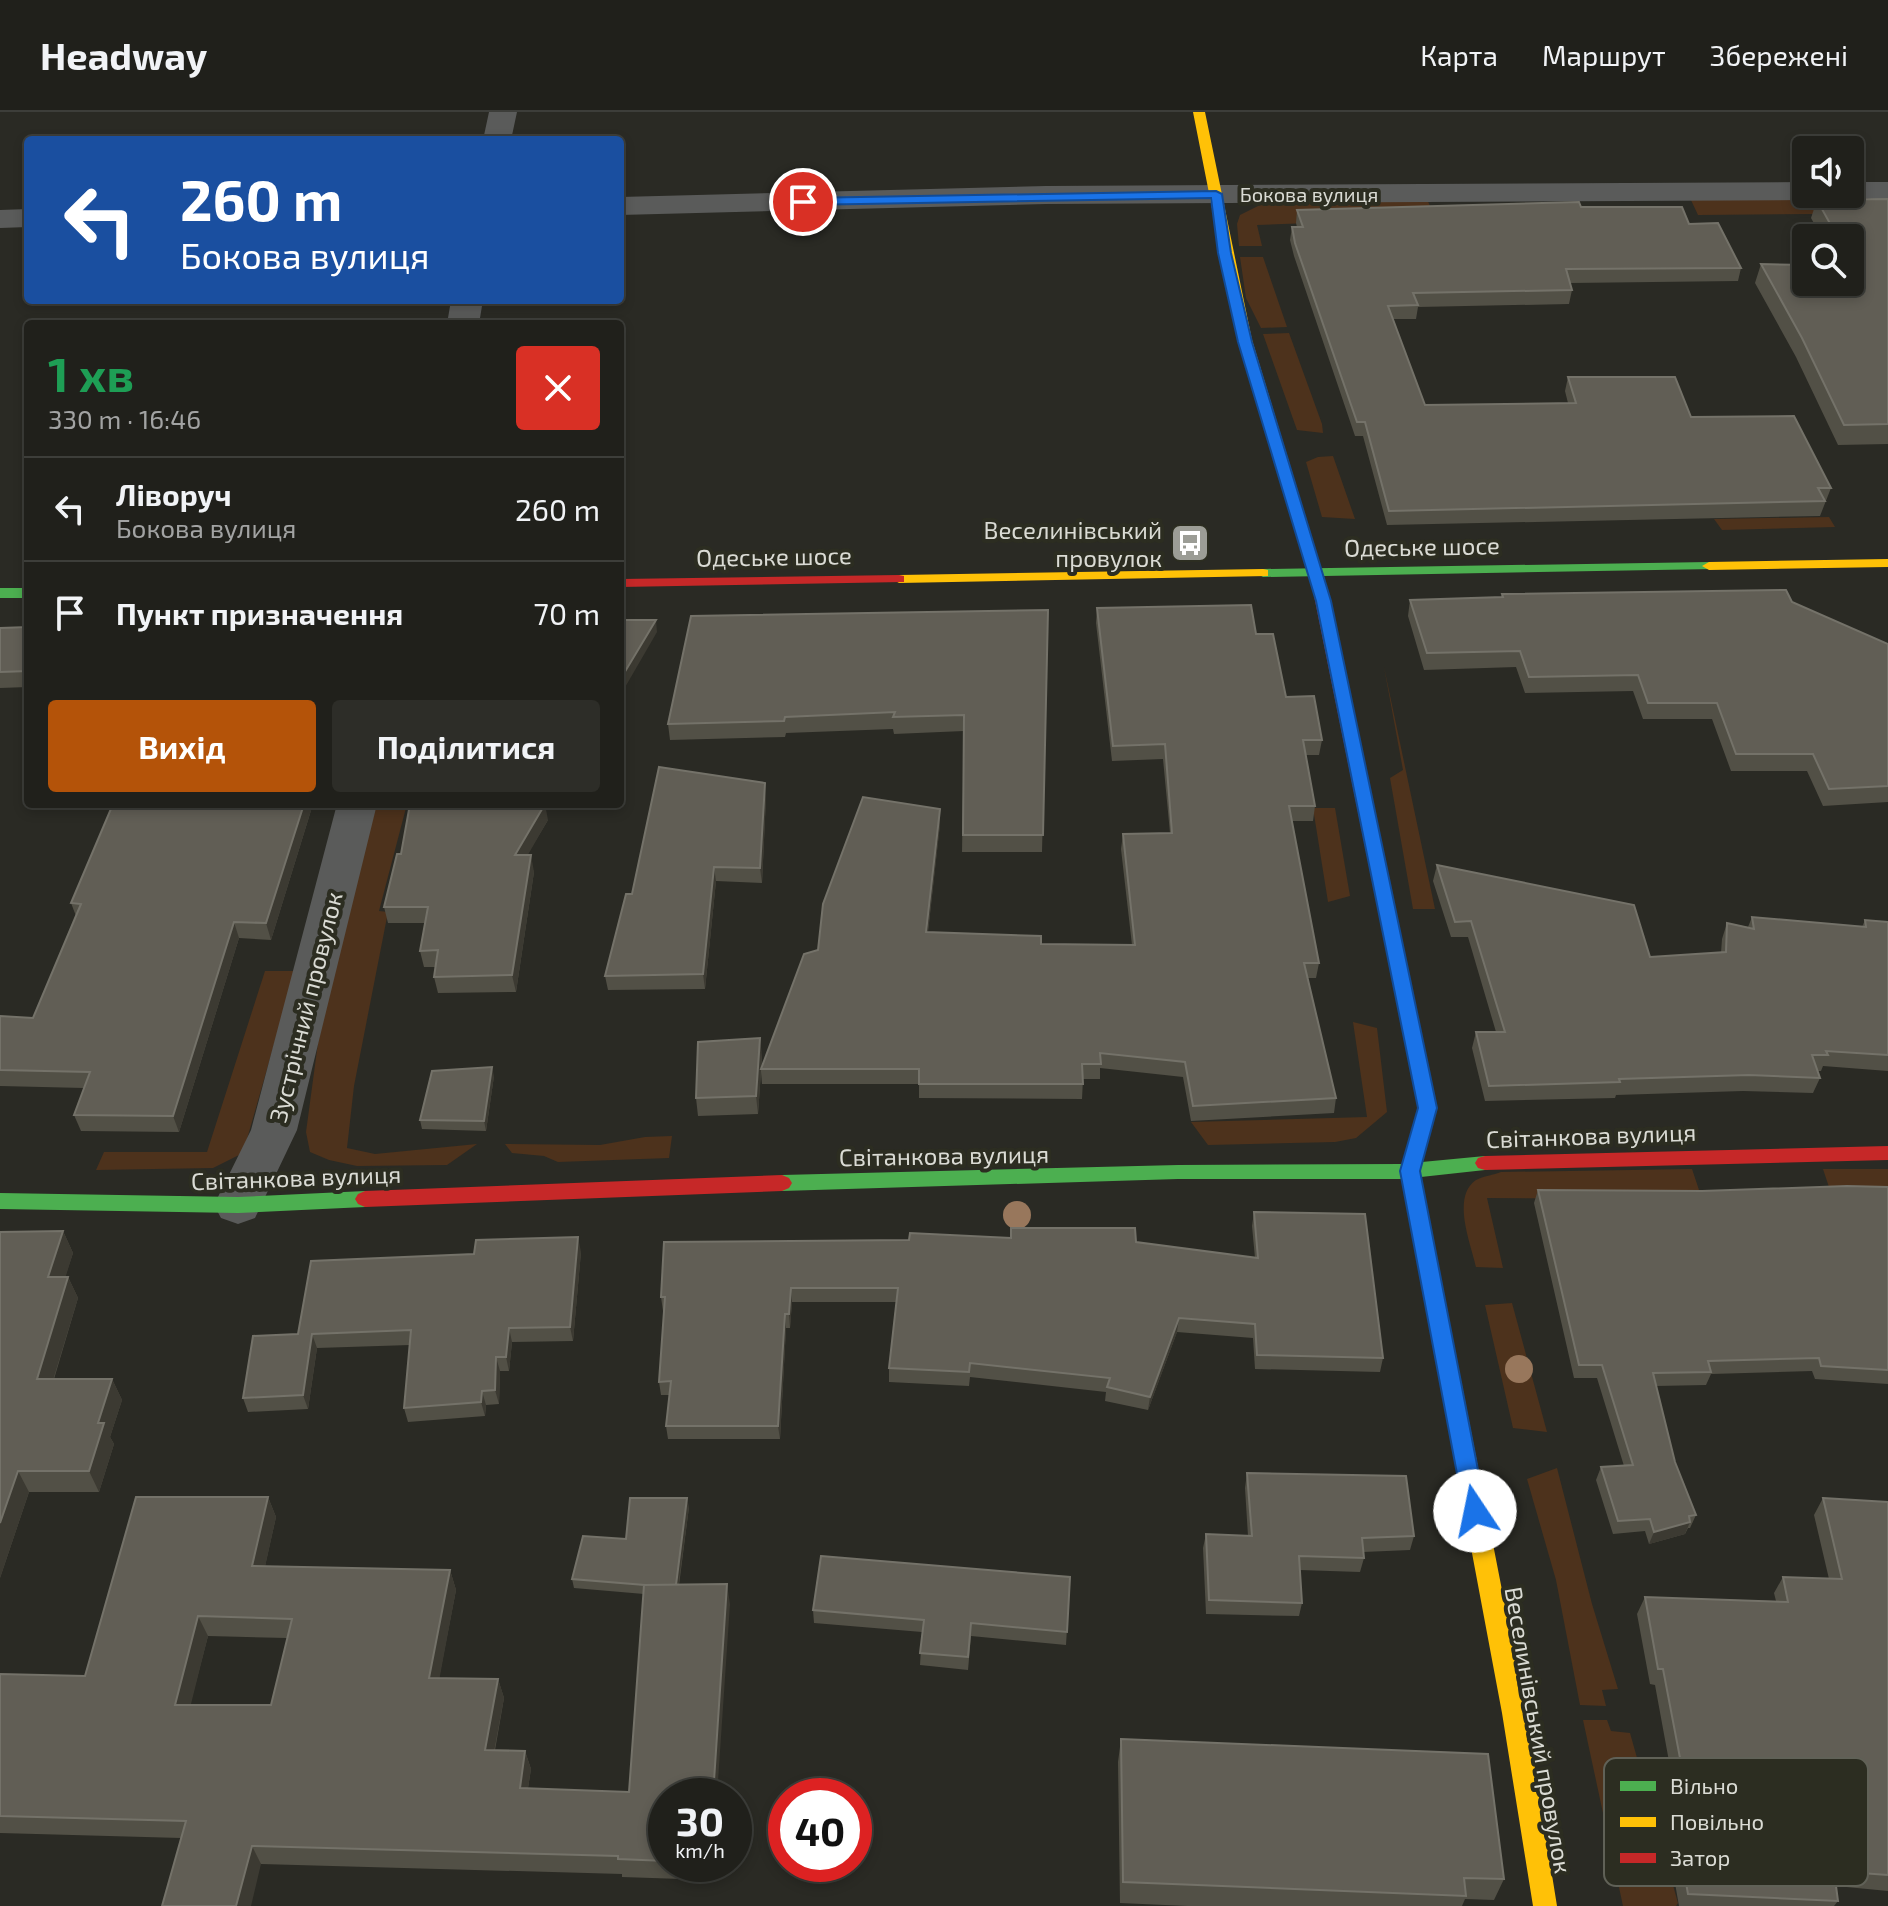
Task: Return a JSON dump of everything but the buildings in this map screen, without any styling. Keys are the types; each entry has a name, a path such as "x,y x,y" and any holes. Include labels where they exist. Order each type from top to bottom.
{"main road":[{"name":"Веселинівський провулок","path":"1199,112 1216,194 1224,253 1245,342 1316,571 1427,1108 1410,1171 1514,1713 1545,1906"},
{"name":"Одеське шосе","path":"624,583 1888,563"},
{"path":"0,593 24,593"},
{"name":"Світанкова вулиця","path":"0,1201 238,1205 688,1185 1178,1172 1410,1171 1513,1160 1888,1153"}],"street":[{"path":"498,136 503,112"},
{"name":"Бокова вулиця","path":"624,206 1216,194 1792,191"},
{"path":"1864,191 1888,191"},
{"path":"0,219 24,218"},
{"name":"Зустрічний провулок","path":"238,1205 274,1130 356,808"}],"shaded area":[{"path":"1690,198 1792,199 1792,208 1843,208 1813,214 1698,215"},
{"path":"1427,199 1432,211 1413,219 1257,225 1262,246 1239,246 1237,224 1240,215 1264,203"},
{"path":"1864,199 1888,199 1864,204"},
{"path":"1240,257 1263,257 1287,327 1261,328 1246,298"},
{"path":"1289,333 1323,433 1297,430 1263,334"},
{"path":"1333,456 1355,519 1322,517 1306,462"},
{"path":"1829,517 1835,527 1722,530 1714,519"},
{"path":"1384,667 1435,909 1413,909 1390,778 1403,770"},
{"path":"373,808 406,808 379,911 388,912 354,1086 347,1148 375,1154 477,1144 447,1165 357,1166 310,1152 306,1132 318,1043"},
{"path":"1313,808 1335,808 1350,896 1328,902"},
{"path":"265,971 295,971 243,1153 213,1168 96,1170 104,1152 207,1152"},
{"path":"1353,1022 1377,1028 1387,1112 1356,1138 1335,1142 1208,1145 1191,1122 1367,1117"},
{"path":"672,1136 669,1158 558,1162 544,1156 512,1153 505,1144 600,1145"},
{"path":"1692,1169 1702,1199 1487,1198 1503,1268 1476,1267 1464,1209 1469,1188 1476,1180 1501,1172"},
{"path":"1823,1169 1888,1169 1888,1198 1833,1199"},
{"path":"1512,1303 1547,1432 1513,1428 1485,1305"},
{"path":"1557,1468 1592,1604 1618,1689 1602,1690 1606,1706 1580,1705 1556,1580 1527,1479"},
{"path":"1583,1720 1607,1720 1611,1731 1630,1733 1637,1758 1604,1758 1604,1818"},
{"path":"1619,1886 1673,1886 1678,1903 1676,1906 1623,1906"}],"traffic: fast":[{"path":"1263,573 1709,566"},
{"path":"0,593 24,593"},
{"path":"1405,999 1427,1108 1410,1171 1465,1457"},
{"path":"782,1183 1178,1172 1410,1171 1485,1163"},
{"path":"0,1201 238,1205 365,1199"}],"traffic: slow":[{"path":"1199,112 1245,340 1318,581"},
{"path":"1709,566 1888,563"},
{"path":"899,579 1263,573"},
{"path":"1465,1457 1514,1713 1545,1906"}],"traffic: jam":[{"path":"624,583 899,579"},
{"path":"1318,581 1405,999"},
{"path":"1485,1163 1888,1153"},
{"path":"365,1199 782,1183"}],"place":[{"name":"Веселинівський провулок","path":"1190,543"}],"route":[{"path":"803,202 1216,194 1224,253 1245,342 1309,543 1324,601 1427,1108 1410,1171 1475,1511"}]}
